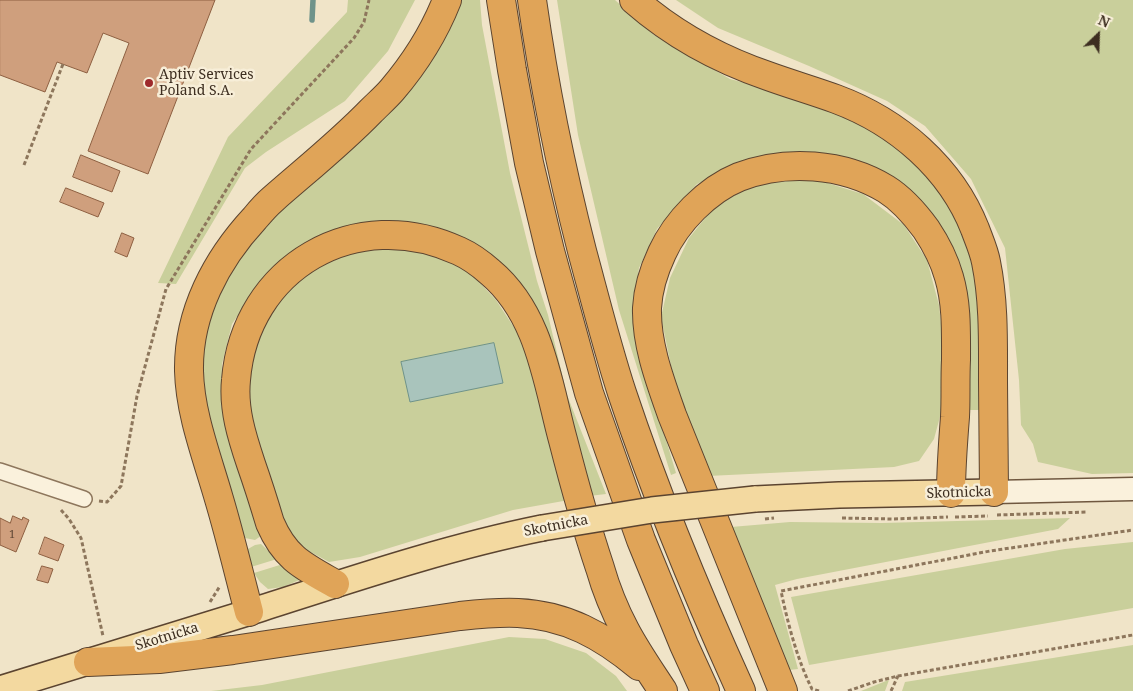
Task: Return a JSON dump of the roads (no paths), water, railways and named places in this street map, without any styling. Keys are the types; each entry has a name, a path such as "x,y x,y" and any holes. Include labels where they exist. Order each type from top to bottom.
{"highway":[{"path":"249,612 191,391 189,371 190,350 194,326 201,303 210,282 226,254 246,227 272,200 335,146 392,90 430,37 447,0"},
{"path":"501,0 529,163 550,251 589,393 641,540 705,691"},
{"path":"532,0 550,108 570,201 593,294 622,392 646,462 695,588 741,691"},
{"path":"634,0 676,33 705,49 767,76 837,99 866,112 892,127 932,161 949,182 971,218 982,247 987,268 993,316 994,492"},
{"path":"783,691 672,415 657,370 648,329 647,307 650,285 658,262 680,222 696,206 718,188 738,177 780,167 815,166 836,169 871,181 898,198 918,219 941,254 954,300 956,324 952,493"},
{"path":"334,584 293,558 284,549 270,523 242,437 237,413 236,381 242,347 254,314 265,297 292,269 308,257 332,245 359,237 381,234 422,238 443,244 481,264 499,279 526,316 544,364 563,440 600,570 624,628 659,685"},
{"path":"97,652 159,659 422,621 518,612 540,615 584,628 622,652 659,685"}],"main road":[{"name":"Skotnicka","path":"0,689 97,652 249,612 334,584 456,548 542,528 652,510 756,499 1133,488"}],"street":[{"path":"0,471 84,499"}],"water":[{"path":"494,343 503,383 410,402 401,362"}],"waterway":[{"path":"312,20 313,0"}],"place":[{"name":"Aptiv Services Poland S.A.","path":"149,83"}]}
